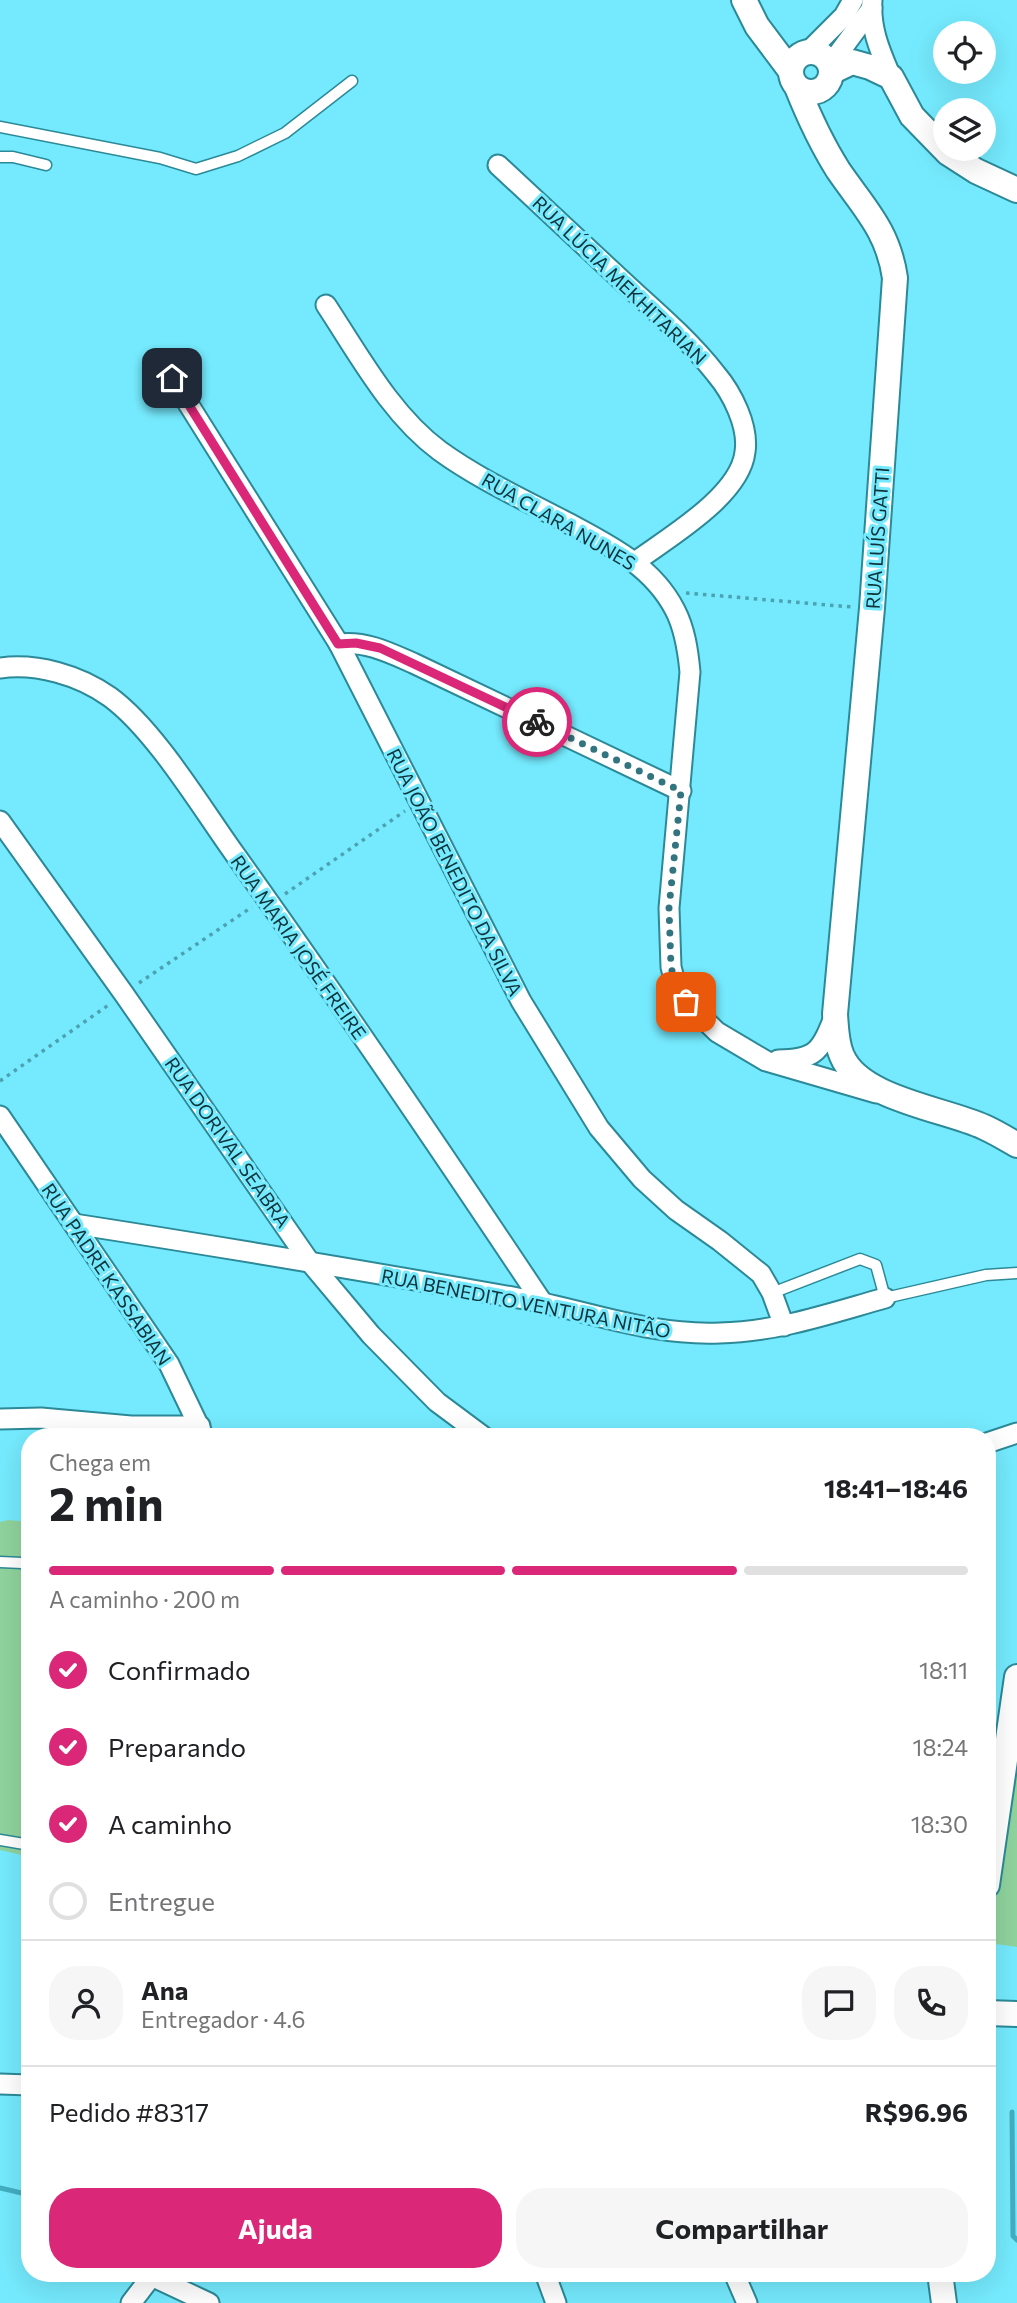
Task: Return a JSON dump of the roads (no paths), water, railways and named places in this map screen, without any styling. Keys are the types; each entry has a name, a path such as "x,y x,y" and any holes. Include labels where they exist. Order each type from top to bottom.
{"street":[{"name":"RUA LUÍS GATTI","path":"744,0 757,26 800,65"},
{"name":"RUA LUÍS GATTI","path":"752,0 800,65 819,138 878,225 891,254 895,278 872,608 835,1014 841,1056 856,1076 898,1099 983,1126 1017,1145"},
{"path":"800,65 844,16 866,3"},
{"path":"800,65 810,92 822,89 830,79 831,68 866,3"},
{"path":"866,3 876,44 912,116 948,153 976,171 1017,190"},
{"path":"800,65 821,54 831,68"},
{"path":"831,68 852,62 891,77"},
{"name":"RUA LÚCIA MEKHITARIAN","path":"498,164 689,342 718,376 736,407 744,433 746,453 736,476 722,495 635,562"},
{"name":"RUA CLARA NUNES","path":"326,305 390,400 438,450 635,562 662,591 675,610 685,635 691,672 669,908 671,967 676,986 686,1002 717,1032 766,1061 898,1099"},
{"name":"RUA JOÃO BENEDITO DA SILVA","path":"172,378 338,644 521,1001 599,1128 642,1180 676,1210 761,1274 772,1293 784,1326"},
{"path":"338,644 368,645 413,663 681,791"},
{"name":"RUA MARIA JOSÉ FREIRE","path":"0,668 16,666 49,670 83,681 110,697 136,721 160,750 268,901 542,1302"},
{"name":"RUA DORIVAL SEABRA","path":"0,821 309,1261 371,1335 437,1402 472,1428"},
{"name":"RUA LUÍS GATTI","path":"766,1061 792,1060 814,1054 824,1042 835,1014"},
{"name":"RUA PADRE KASSABIAN","path":"0,1116 169,1364 201,1428"},
{"name":"RUA BENEDITO VENTURA NITÃO","path":"74,1224 309,1261 542,1302 623,1324 676,1333 722,1333 784,1326 885,1298"},
{"path":"0,1419 41,1418 159,1428"},
{"path":"996,1440 1017,1433"},
{"path":"996,1823 1017,1677"},
{"path":"996,2013 1017,2014"},
{"path":"0,2084 21,2085"},
{"path":"131,2303 144,2282"},
{"path":"163,2282 209,2303"},
{"path":"548,2282 556,2303"},
{"path":"738,2282 747,2303"},
{"path":"942,2282 945,2301"}],"lane":[{"path":"0,127 160,158 197,169 238,156 285,133 352,81"},
{"path":"0,157 13,157 46,165"},
{"path":"772,1293 860,1259 876,1265 885,1298"},
{"name":"RUA BENEDITO VENTURA NITÃO","path":"885,1298 986,1275 1017,1273"},
{"path":"0,1562 21,1563"},
{"path":"0,1840 21,1844"}],"waterway":[{"path":"1012,2112 1013,2236 1017,2240"},
{"path":"0,2188 21,2193"}]}
